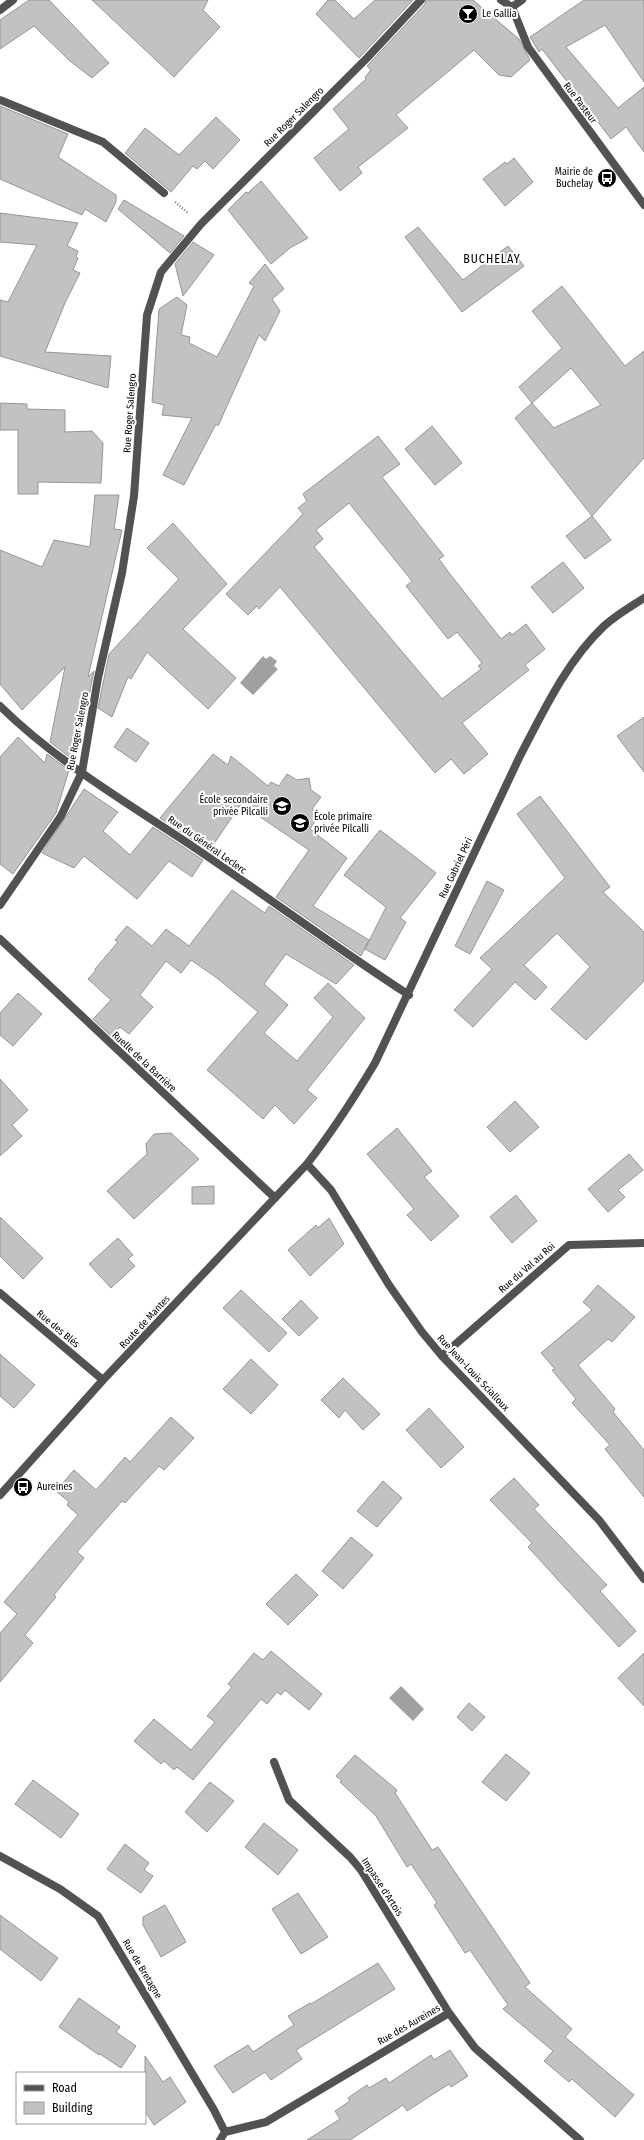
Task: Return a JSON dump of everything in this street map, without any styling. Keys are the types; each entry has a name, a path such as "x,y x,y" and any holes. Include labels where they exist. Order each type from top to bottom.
{"street":[{"path":"0,10 13,0"},
{"name":"Rue Roger Salengro","path":"0,905 61,816 82,772 98,678 122,573 134,496 146,315 161,272 201,224 367,58 421,0"},
{"path":"501,0 512,7 522,0"},
{"name":"Rue Pasteur","path":"512,7 528,47 644,205"},
{"path":"0,100 98,139 164,193"},
{"name":"Rue Gabriel Péri","path":"307,1164 347,1110 371,1070 409,994 519,758 566,673 603,626 644,598"},
{"name":"Rue du Général Leclerc","path":"0,706 23,728 64,762 82,772 204,854 320,936 409,994"},
{"name":"Ruelle de la Barrière","path":"0,939 275,1198"},
{"name":"Route de Mantes","path":"0,1495 103,1380 307,1164"},
{"name":"Rue Jean-Louis Scialloux","path":"307,1164 331,1190 389,1285 422,1332 442,1356 599,1520 644,1579"},
{"name":"Rue du Val au Roi","path":"442,1356 569,1245 644,1243"},
{"name":"Rue des Blés","path":"0,1294 103,1380"},
{"name":"Impasse d'Artois","path":"274,1762 289,1800 350,1857 361,1870 449,2013"},
{"name":"Rue de Bretagne","path":"0,1856 60,1888 98,1916 214,2110 225,2132"},
{"name":"Rue des Aureines","path":"225,2132 266,2122 449,2013 475,2048 580,2140"},
{"path":"220,2140 225,2132"}],"path":[{"path":"164,193 201,224"}],"shaded area":[{"path":"263,656 266,659 270,656 277,661 274,666 278,669 253,695 240,683"},
{"path":"401,1686 424,1709 413,1721 389,1698"}],"building":[{"path":"29,0 49,0 109,63 92,78 70,61 34,26 0,49 0,20"},
{"path":"92,0 208,0 203,10 220,27 174,77"},
{"path":"328,0 335,0 354,19 375,0 413,0 359,58 316,14"},
{"path":"426,0 473,0 519,39 530,60 511,77 499,75 474,50 396,115 408,128 358,167 362,173 340,191 314,158 349,129 333,109 366,79 365,77 371,70 367,66 425,4"},
{"path":"584,0 644,0 644,82 605,25 566,47 618,108 644,87 644,152 626,127 611,139 542,49 539,52 530,37"},
{"path":"0,106 68,134 58,157 116,195 116,202 106,222 85,209 82,215 0,179"},
{"path":"216,117 240,140 213,169 205,161 197,169 193,166 171,192 125,153 145,128 179,155"},
{"path":"514,158 533,182 505,206 483,179 505,162 507,164"},
{"path":"261,181 308,238 290,248 271,264 228,210 246,192 248,193"},
{"path":"124,200 184,236 170,253 118,209"},
{"path":"0,213 78,223 67,246 78,251 76,257 78,258 73,270 80,273 65,303 45,352 111,356 108,388 0,356 0,300 8,302 37,245 0,242"},
{"path":"418,227 463,280 508,246 524,266 462,312 405,237"},
{"path":"193,242 214,255 183,296 175,264"},
{"path":"265,264 284,289 272,299 280,311 265,341 259,335 218,426 216,424 184,485 163,475 192,418 162,415 164,405 152,402 159,309 177,297 187,305 181,335 190,337 189,343 217,357 254,286 249,283"},
{"path":"562,286 625,366 644,351 644,458 592,516 515,418 532,403 519,387 562,348 532,311","holes":["571,368 601,405 554,428 532,403"]},
{"path":"0,403 27,404 27,409 65,410 65,432 92,431 103,443 101,483 38,482 38,494 18,494 18,430 0,430"},
{"path":"432,426 462,463 435,485 405,449"},
{"path":"378,436 400,464 382,477 444,556 439,559 450,574 501,639 510,632 512,635 526,624 545,649 525,665 529,670 462,723 488,754 464,774 451,759 435,773 280,587 259,609 257,606 248,615 226,594 303,514 298,508 307,501 303,494","holes":["349,503 412,581 406,586 448,639 457,632 482,663 478,666 481,669 442,699 314,547 323,539 316,530"]},
{"path":"95,495 119,495 114,529 122,530 88,677 94,671 88,701 87,700 72,759 50,742 65,667 22,710 0,684 0,550 42,567 54,540 90,547"},
{"path":"592,516 611,540 585,559 566,536"},
{"path":"173,523 227,584 183,629 236,678 208,709 147,652 131,679 128,677 112,717 98,708 109,654 179,579 147,548"},
{"path":"563,562 584,588 553,613 531,587"},
{"path":"644,717 644,772 617,736"},
{"path":"127,728 149,743 136,762 114,747"},
{"path":"18,737 45,763 47,754 69,770 56,813 13,874 0,864 0,757"},
{"path":"213,754 228,765 231,756 268,786 271,782 279,786 287,774 297,780 309,778 311,790 321,797 312,809 320,814 310,829 347,858 313,906 369,940 361,956 276,897 309,850 241,804 209,851 160,818"},
{"path":"84,789 118,812 103,831 130,855 153,827 203,860 192,877 169,861 137,899 84,856 74,868 42,853"},
{"path":"540,796 610,887 603,892 644,932 644,981 586,1040 551,1009 590,967 557,933 524,965 547,987 535,1000 515,982 473,1027 454,1010 492,969 480,958 565,878 517,814"},
{"path":"380,830 436,873 400,918 406,922 385,960 365,949 386,907 344,875"},
{"path":"487,881 504,890 470,954 455,946"},
{"path":"232,890 265,913 269,906 354,965 336,984 286,954 264,984 288,1005 264,1033 297,1061 333,1017 314,998 328,983 365,1018 307,1090 317,1098 294,1124 275,1105 263,1119 207,1070 258,1012 217,978 191,960 181,973 166,961 140,995 153,1007 129,1034 120,1027 111,1036 93,1019 111,1000 88,979 118,942 115,940 127,926 152,946 166,929 189,946"},
{"path":"18,993 42,1014 13,1046 0,1035 0,1013"},
{"path":"0,1079 28,1110 12,1125 22,1136 0,1156"},
{"path":"515,1101 539,1127 510,1152 487,1127"},
{"path":"397,1128 432,1171 424,1177 459,1216 431,1241 407,1215 414,1209 367,1154"},
{"path":"171,1133 199,1159 134,1219 107,1191 147,1154 146,1144 154,1134"},
{"path":"629,1154 643,1170 618,1190 625,1197 608,1212 588,1189"},
{"path":"214,1186 214,1204 192,1204 192,1187"},
{"path":"516,1195 537,1221 512,1243 490,1217"},
{"path":"0,1217 43,1258 23,1279 0,1256"},
{"path":"329,1218 344,1244 310,1276 288,1250 316,1225 318,1228"},
{"path":"118,1238 133,1255 128,1259 135,1266 111,1288 89,1264"},
{"path":"598,1285 635,1317 612,1342 608,1339 578,1365 615,1409 613,1412 644,1450 644,1497 605,1449 610,1445 572,1403 576,1399 552,1370 555,1369 541,1353 592,1310 583,1302"},
{"path":"241,1290 287,1333 269,1352 223,1308"},
{"path":"301,1300 318,1318 299,1336 282,1319"},
{"path":"0,1354 35,1385 14,1408 0,1396"},
{"path":"251,1359 278,1385 251,1414 223,1389"},
{"path":"343,1378 380,1414 363,1430 345,1410 339,1418 321,1400"},
{"path":"429,1408 464,1447 441,1468 406,1430"},
{"path":"171,1417 194,1438 164,1470 159,1466 125,1503 122,1501 77,1552 84,1558 54,1595 56,1597 25,1635 33,1643 0,1682 0,1633 17,1614 4,1602 78,1515 67,1505 69,1502 56,1491 74,1470 96,1490 125,1457 130,1462"},
{"path":"514,1478 539,1505 534,1509 607,1585 600,1591 636,1631 619,1647 528,1547 532,1543 490,1500"},
{"path":"383,1481 402,1498 377,1527 357,1511"},
{"path":"351,1537 373,1555 343,1589 322,1571"},
{"path":"296,1574 318,1595 288,1625 266,1604"},
{"path":"271,1651 322,1694 309,1710 285,1690 281,1695 277,1692 267,1704 261,1699 193,1780 177,1767 174,1770 164,1761 161,1764 134,1741 154,1719 191,1750 215,1722 207,1716 232,1687 228,1684 254,1653 263,1660"},
{"path":"644,1653 644,1706 618,1678"},
{"path":"469,1703 485,1717 472,1731 457,1717"},
{"path":"506,1754 530,1773 506,1801 482,1782"},
{"path":"355,1755 397,1790 395,1793 432,1850 438,1847 530,1983 525,1987 572,2029 565,2037 634,2095 615,2117 572,2079 569,2082 544,2061 553,2051 503,2009 508,2005 470,1950 465,1953 434,1905 437,1903 411,1864 407,1867 376,1816 340,1782 342,1781 336,1776"},
{"path":"33,1780 79,1814 61,1838 15,1804"},
{"path":"210,1782 234,1801 207,1832 185,1812"},
{"path":"264,1823 298,1850 278,1875 245,1847"},
{"path":"125,1844 149,1863 144,1870 153,1876 141,1893 107,1869"},
{"path":"298,1893 328,1937 301,1954 272,1909"},
{"path":"165,1905 186,1942 161,1957 143,1925 143,1917"},
{"path":"0,1915 58,1958 41,1981 0,1949"},
{"path":"378,1963 395,1989 296,2050 302,2059 271,2080 265,2072 233,2093 214,2066 248,2045 253,2052 294,2025 288,2016 310,2003 311,2004"},
{"path":"79,1998 120,2027 116,2032 136,2046 121,2068 100,2054 99,2055 59,2027"},
{"path":"450,2050 468,2076 451,2087 449,2084 407,2111 403,2105 350,2140 307,2140 340,2119 335,2111 350,2101 348,2098 367,2085 369,2088 386,2078 389,2083 431,2055 434,2060"},
{"path":"145,2056 163,2082 170,2077 186,2102 154,2125 146,2113"}],"place":[{"name":"Le Gallia","path":"468,14"},
{"name":"Mairie de Buchelay","path":"607,178"},
{"name":"École secondaire privée Pilcalli","path":"282,806"},
{"name":"École primaire privée Pilcalli","path":"300,823"},
{"name":"Aureines","path":"23,1487"}],"district":[{"name":"BUCHELAY","path":"492,259"}]}
